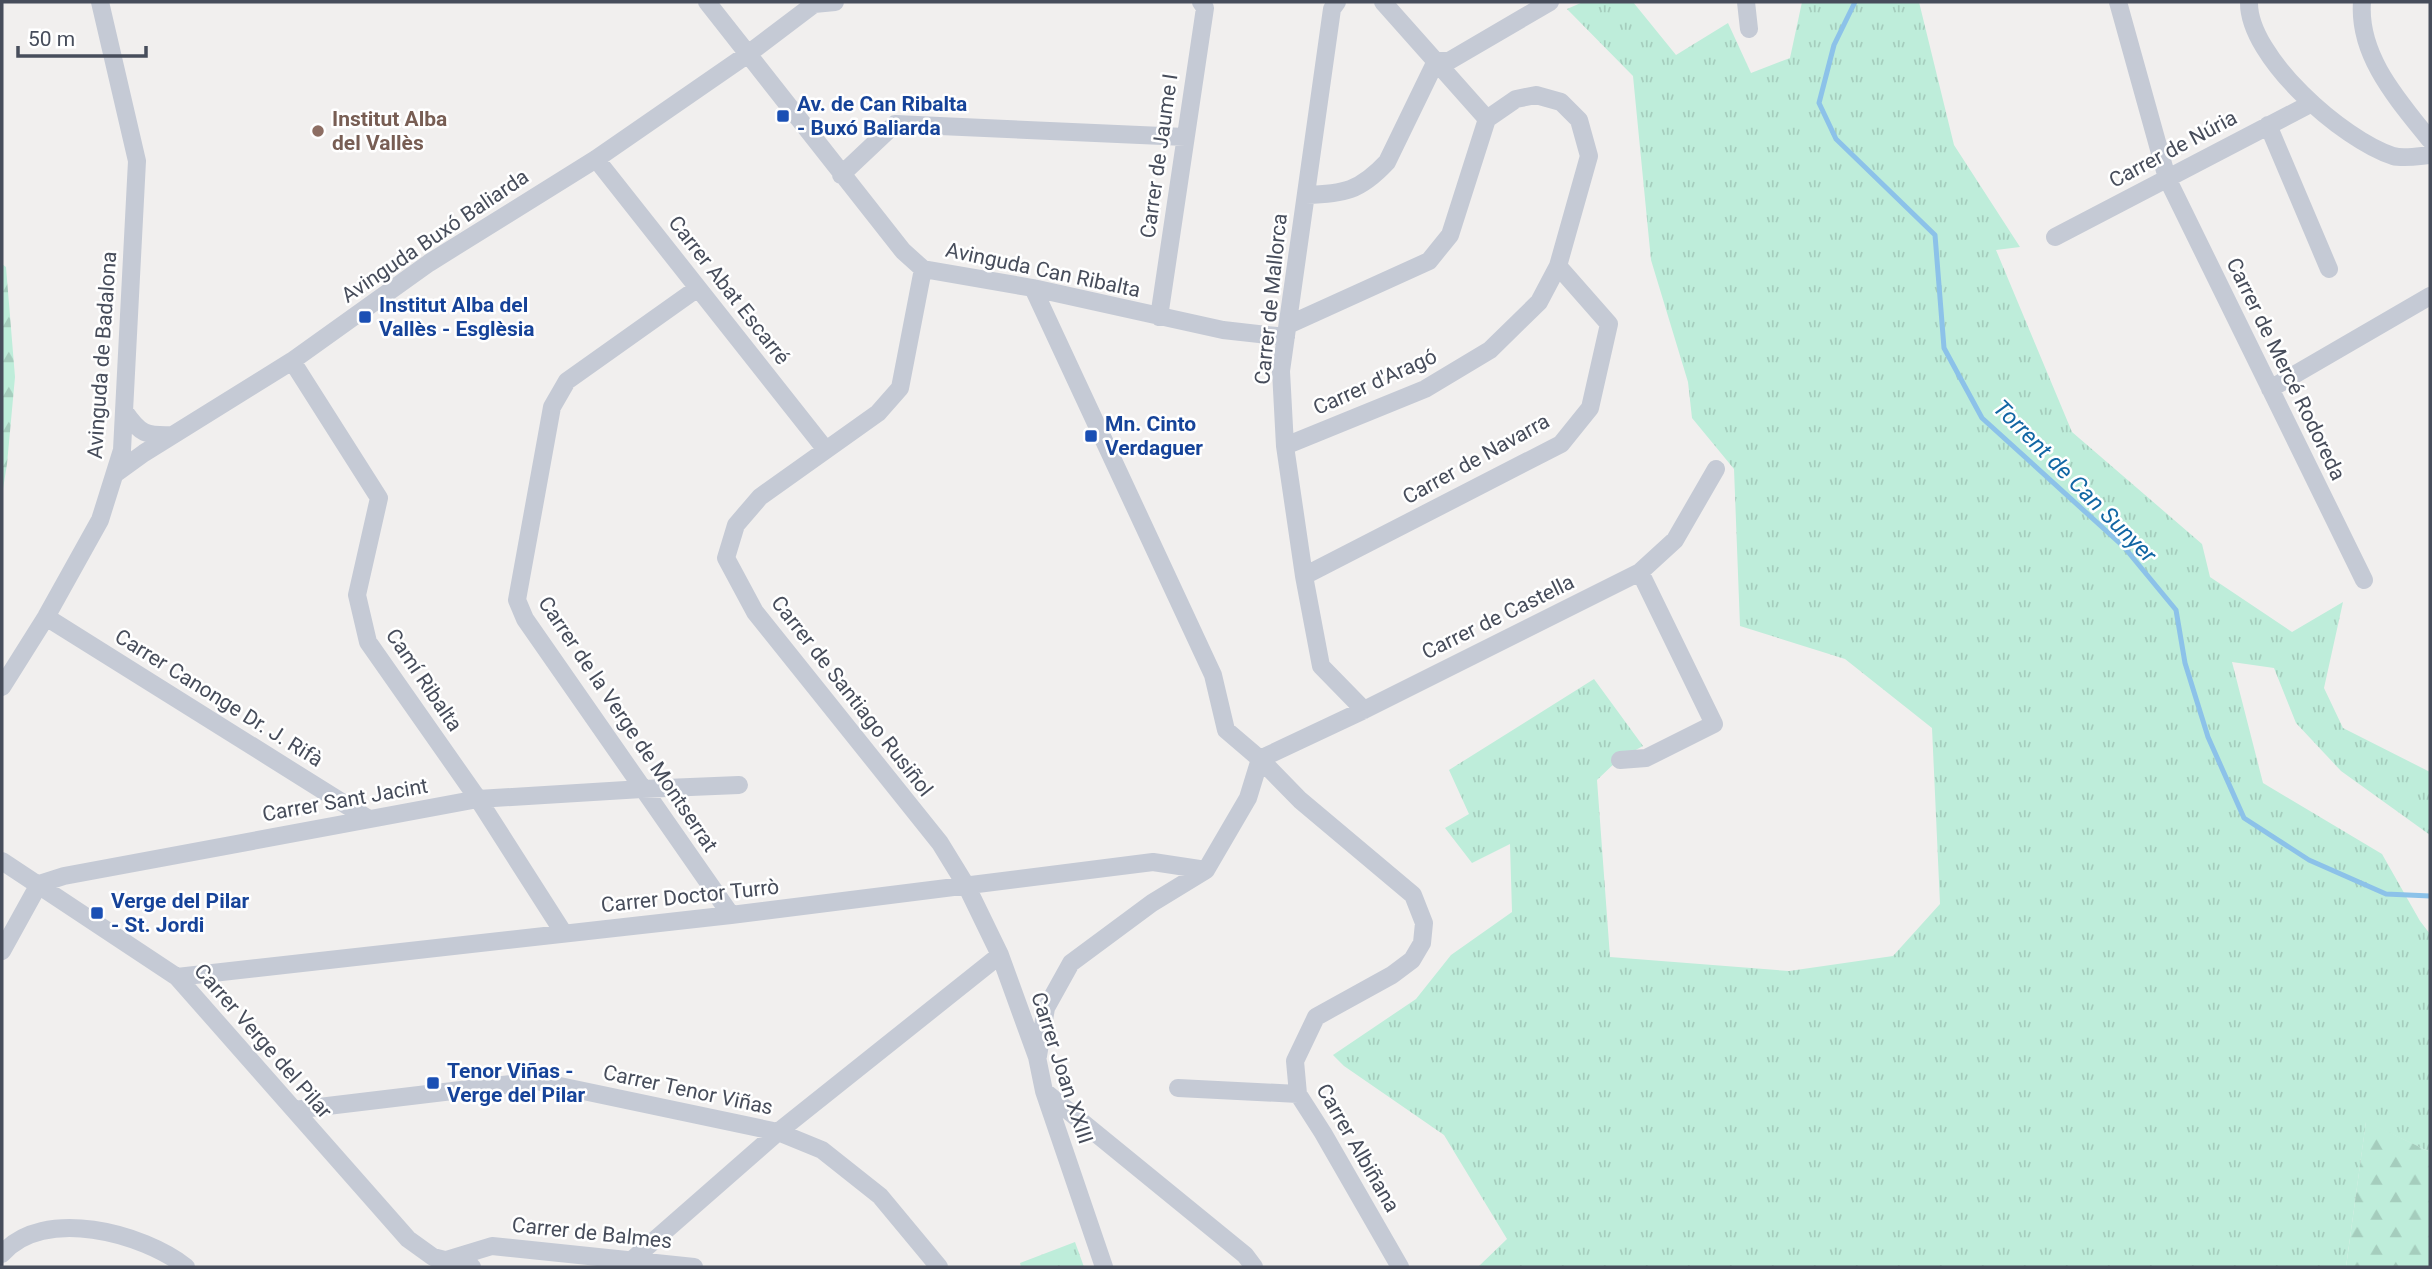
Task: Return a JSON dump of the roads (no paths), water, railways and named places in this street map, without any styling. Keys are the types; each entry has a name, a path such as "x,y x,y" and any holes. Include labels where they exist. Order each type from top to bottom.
{"street":[{"name":"Avinguda de Badalona","path":"2,687 46,617 100,520 122,450 137,161 100,2"},
{"name":"Avinguda Can Ribalta","path":"707,2 841,175 903,251 923,269 1033,289 1223,330 1287,331"},
{"name":"Avinguda Buxó Baliarda","path":"116,474 144,453 292,361 429,263 596,159 748,54 814,4 835,2"},
{"name":"Carrer de Jaume I","path":"1159,317 1205,8 1201,2"},
{"name":"Carrer de Mallorca","path":"1337,2 1332,9 1281,371 1285,446 1304,576 1321,666 1364,710"},
{"path":"1287,331 1429,261 1450,235 1488,119 1383,2"},
{"path":"1436,61 1449,61 1550,2"},
{"path":"1746,2 1749,29"},
{"name":"Carrer de Mercé Rodoreda","path":"2118,2 2167,178 2364,580"},
{"path":"2249,2 2249,16 2262,43 2292,83 2332,122 2363,143 2395,157 2430,155"},
{"path":"2362,2 2361,19 2365,40 2392,93 2430,140"},
{"path":"1306,195 1332,195 1360,186 1387,162 1436,61"},
{"name":"Carrer d'Aragó","path":"1285,446 1425,389 1490,350 1539,302 1558,266 1589,156 1579,120 1561,102 1536,95 1517,99 1488,119"},
{"name":"Carrer de Núria","path":"2055,237 2312,103"},
{"path":"841,175 895,124 1185,137"},
{"path":"2268,125 2329,269"},
{"name":"Carrer Abat Escarré","path":"596,159 826,450"},
{"name":"Carrer de Navarra","path":"1304,576 1561,444 1591,408 1609,324 1558,266"},
{"name":"Carrer de Santiago Rusiñol","path":"923,269 900,388 878,413 760,497 736,525 726,558 755,612 940,843 967,887"},
{"name":"Carrer de la Verge de Montserrat","path":"698,288 567,380 552,407 517,600 525,619 731,915"},
{"name":"Carrer Albiñana","path":"1033,289 1213,676 1226,730 1260,759 1300,800 1413,895 1424,922 1422,943 1412,960 1392,975 1316,1017 1295,1061 1298,1094 1400,1267"},
{"path":"2270,389 2430,296"},
{"name":"Camí Ribalta","path":"292,361 379,498 357,596 368,642 478,799 563,932"},
{"path":"125,412 142,432 149,435 173,435"},
{"name":"Carrer de Castella","path":"1260,759 1640,572 1675,540 1716,469"},
{"path":"1620,760 1646,758 1714,724 1640,572"},
{"name":"Carrer Canonge Dr. J. Rifà","path":"46,617 367,818"},
{"path":"1037,1057 1046,1009 1071,963 1152,903 1206,870 1248,798 1260,759"},
{"name":"Carrer Sant Jacint","path":"39,884 126,862 478,799 739,785"},
{"name":"Carrer Verge del Pilar","path":"2,861 177,976 408,1239 433,1256 472,1267"},
{"name":"Carrer Doctor Turrò","path":"177,976 731,915 1153,862 1206,870"},
{"path":"2,951 39,884"},
{"name":"Carrer Joan XXIII","path":"967,887 1000,955 1037,1057 1044,1091 1104,1267"},
{"path":"633,1259 778,1132 1000,955"},
{"name":"Carrer Tenor Viñas","path":"294,1110 536,1082 778,1132 822,1150 880,1196 939,1267"},
{"path":"1178,1088 1298,1094"},
{"path":"1044,1091 1245,1255 1254,1267"},
{"path":"2,1254 23,1236 40,1230 85,1229 129,1238 150,1246 186,1267"},
{"name":"Carrer de Balmes","path":"446,1260 492,1246 694,1267"}],"waterway":[{"name":"Torrent de Can Sunyer","path":"1855,2 1834,45 1819,103 1836,139 1935,235 1944,348 1982,418 2124,547 2176,610 2185,663 2208,737 2244,818 2309,860 2386,894 2430,896"}],"place":[{"name":"Av. de Can Ribalta - Buxó Baliarda","path":"783,116"},
{"name":"Institut Alba del Vallès","path":"318,131"},
{"name":"Institut Alba del Vallès - Esglèsia","path":"365,317"},
{"name":"Mn. Cinto Verdaguer","path":"1091,436"},
{"name":"Verge del Pilar - St. Jordi","path":"97,913"},
{"name":"Tenor Viñas - Verge del Pilar","path":"433,1083"}]}
